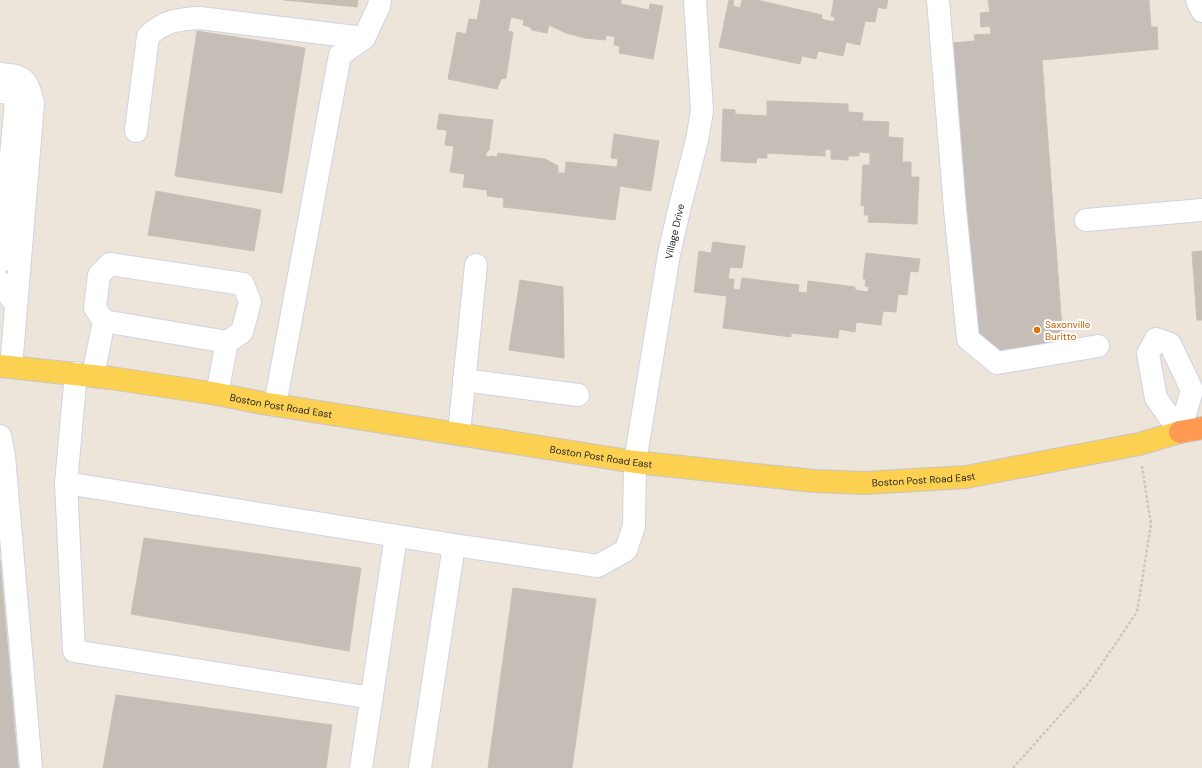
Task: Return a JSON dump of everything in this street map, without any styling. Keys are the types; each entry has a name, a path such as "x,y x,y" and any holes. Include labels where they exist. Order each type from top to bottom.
{"highway":[{"name":"Boston Post Road East","path":"1180,432 1202,428"}],"main road":[{"name":"Boston Post Road East","path":"5,367 85,374 635,462 814,481 865,483 966,477 1139,444 1180,432"}],"street":[{"path":"275,405 340,55 364,38 379,6 380,0"},
{"name":"Village Drive","path":"66,483 396,536 598,566 626,550 634,526 635,462 669,254 697,140 702,111 695,0"},
{"path":"938,0 955,209 968,338 997,363 1098,346"},
{"path":"1197,0 1202,11"},
{"path":"136,131 148,36 157,27 178,19 200,18 364,38"},
{"path":"0,74 16,75 25,81 30,89 33,103 16,305 5,367"},
{"path":"0,92 9,93 16,101 0,262"},
{"path":"1086,220 1202,210"},
{"path":"110,264 243,284 250,302 242,332 227,342 104,321 95,308 99,275 110,264"},
{"path":"459,434 476,265"},
{"path":"0,282 16,305"},
{"path":"104,321 85,374 66,483 74,651 372,698"},
{"path":"217,394 227,342"},
{"path":"464,380 578,395"},
{"path":"0,436 4,456 31,768"},
{"path":"361,768 396,536"},
{"path":"420,768 454,545"}],"path":[{"path":"1012,768 1088,684 1137,612 1151,524 1139,444"}],"building":[{"path":"284,0 358,0 357,7"},
{"path":"481,0 621,0 621,4 649,10 650,4 663,6 653,59 619,53 620,46 614,45 615,37 606,35 605,40 585,38 566,33 549,25 547,33 532,30 530,27 523,25 524,20 511,17 508,31 513,32 506,78 501,79 497,89 448,79 457,32 466,34 469,19 477,20"},
{"path":"729,0 734,0 733,6 740,8 742,0 757,0 822,15 821,19 834,22 835,17 831,16 834,0 888,0 886,9 878,7 875,22 865,21 860,45 846,42 843,56 818,51 816,59 802,56 800,64 719,47"},
{"path":"988,0 1149,0 1151,27 1157,27 1158,49 1042,60 1063,342 991,351 976,337 952,43 975,41 974,35 991,34 990,26 981,27 980,13 990,12"},
{"path":"197,31 305,48 282,193 175,176"},
{"path":"767,101 848,104 848,112 863,113 862,121 889,122 888,137 903,138 902,162 911,162 911,177 919,177 917,224 868,222 869,215 864,215 865,206 861,205 863,165 870,165 870,153 859,152 859,156 848,156 848,160 831,159 831,150 825,149 825,156 767,153 767,158 757,158 756,163 721,161 723,109 735,110 735,114 767,116"},
{"path":"439,114 493,120 489,150 486,153 486,157 497,157 498,153 545,159 558,166 558,173 565,173 566,162 617,167 618,159 611,158 614,134 659,141 651,191 620,186 615,220 503,207 504,198 487,196 487,190 463,187 465,174 450,172 454,146 445,145 447,130 437,129"},
{"path":"156,191 261,210 254,251 148,235"},
{"path":"713,242 745,246 742,268 730,267 728,279 734,279 733,289 740,290 742,278 799,285 798,292 807,293 808,281 855,287 855,290 868,292 869,287 865,286 866,279 863,279 866,253 920,259 918,272 910,271 907,295 898,294 896,312 883,311 881,325 856,322 855,332 839,329 838,338 791,333 791,337 723,328 727,296 694,292 699,251 711,253"},
{"path":"1202,251 1202,320 1197,320 1192,252"},
{"path":"520,280 563,287 564,358 509,350"},
{"path":"144,538 361,568 349,651 131,614"},
{"path":"0,560 18,768 0,768"},
{"path":"513,588 596,599 572,768 488,768"},
{"path":"116,695 332,725 326,768 103,768"}],"place":[{"name":"Saxonville Buritto","path":"1037,330"}]}
